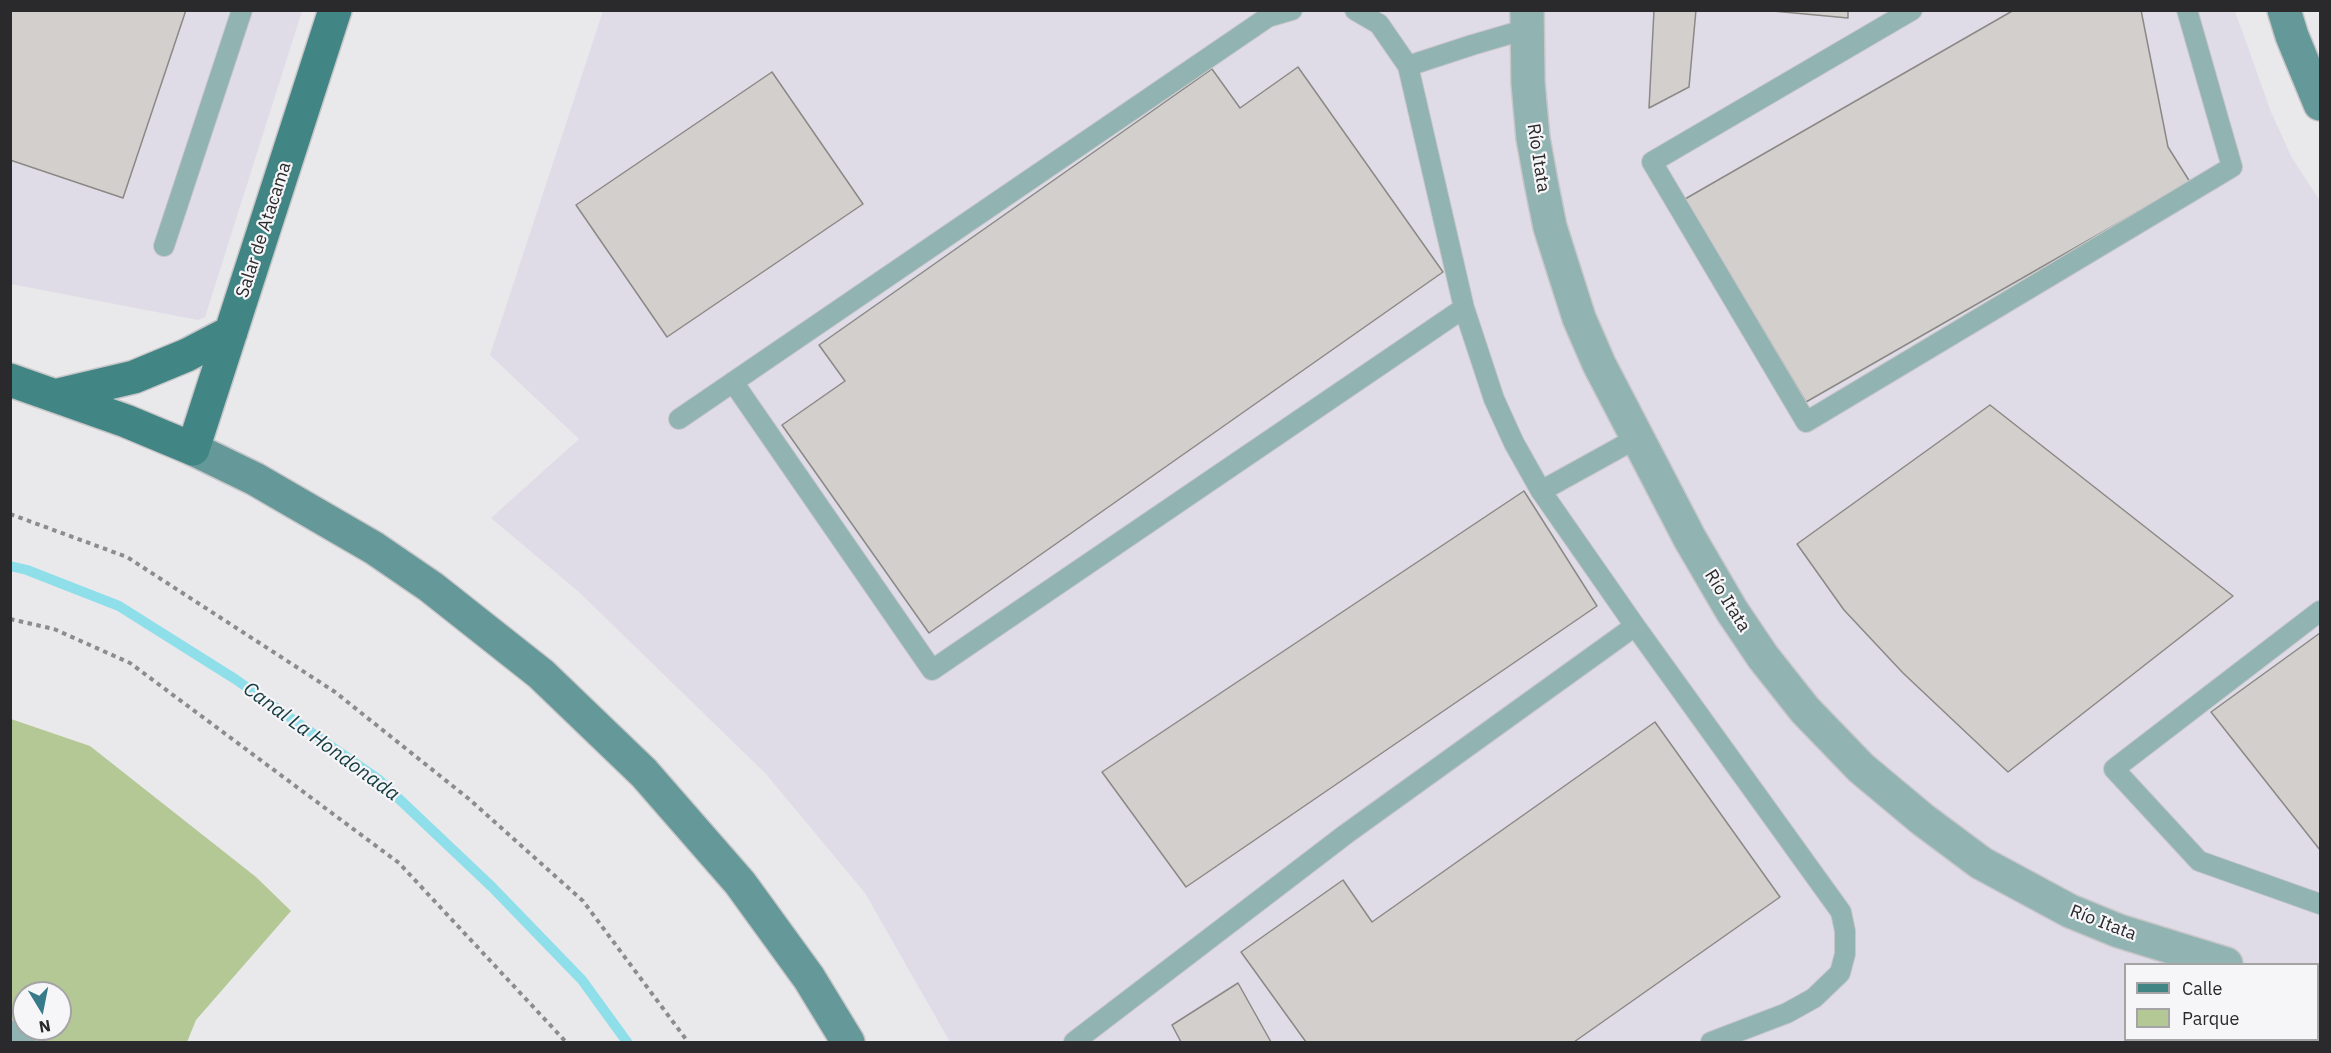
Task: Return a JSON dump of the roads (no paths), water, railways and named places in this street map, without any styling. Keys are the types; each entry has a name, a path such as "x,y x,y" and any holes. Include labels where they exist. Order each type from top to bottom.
{"main road":[{"path":"2284,10 2292,36 2320,104"},
{"name":"Salar de Atacama","path":"193,449 333,12"},
{"path":"58,396 134,377 187,355 231,332"},
{"path":"10,380 58,396 193,449 265,484 374,548 459,608 541,674 644,772 733,875 809,978 848,1042"}],"street":[{"name":"Río Itata","path":"1527,20 1528,83 1533,138 1550,226 1579,318 1599,364 1690,539 1732,611 1763,657 1805,710 1861,768 1922,819 1981,863 2027,890 2070,911 2119,931 2223,963"},
{"path":"10,1037 19,1042"}],"lane":[{"path":"164,246 242,10"},
{"path":"679,419 1268,17 1292,10"},
{"path":"1355,10 1378,24 1408,66 1464,308 1494,399 1514,443 1541,491 1635,626 1841,912 1845,931 1845,954 1840,973 1814,998 1787,1013 1711,1042"},
{"path":"1912,10 1652,162 1806,422 2232,167 2187,10"},
{"path":"1408,66 1472,45 1527,20"},
{"path":"733,382 932,670 1464,308"},
{"path":"1541,491 1637,438"},
{"path":"2320,610 2114,769 2199,861 2320,904"},
{"path":"1074,1042 1346,834 1635,626"}],"waterway":[{"name":"Canal La Hondonada","path":"10,566 27,570 119,606 235,679 378,779 492,887 582,980 627,1042"}]}
